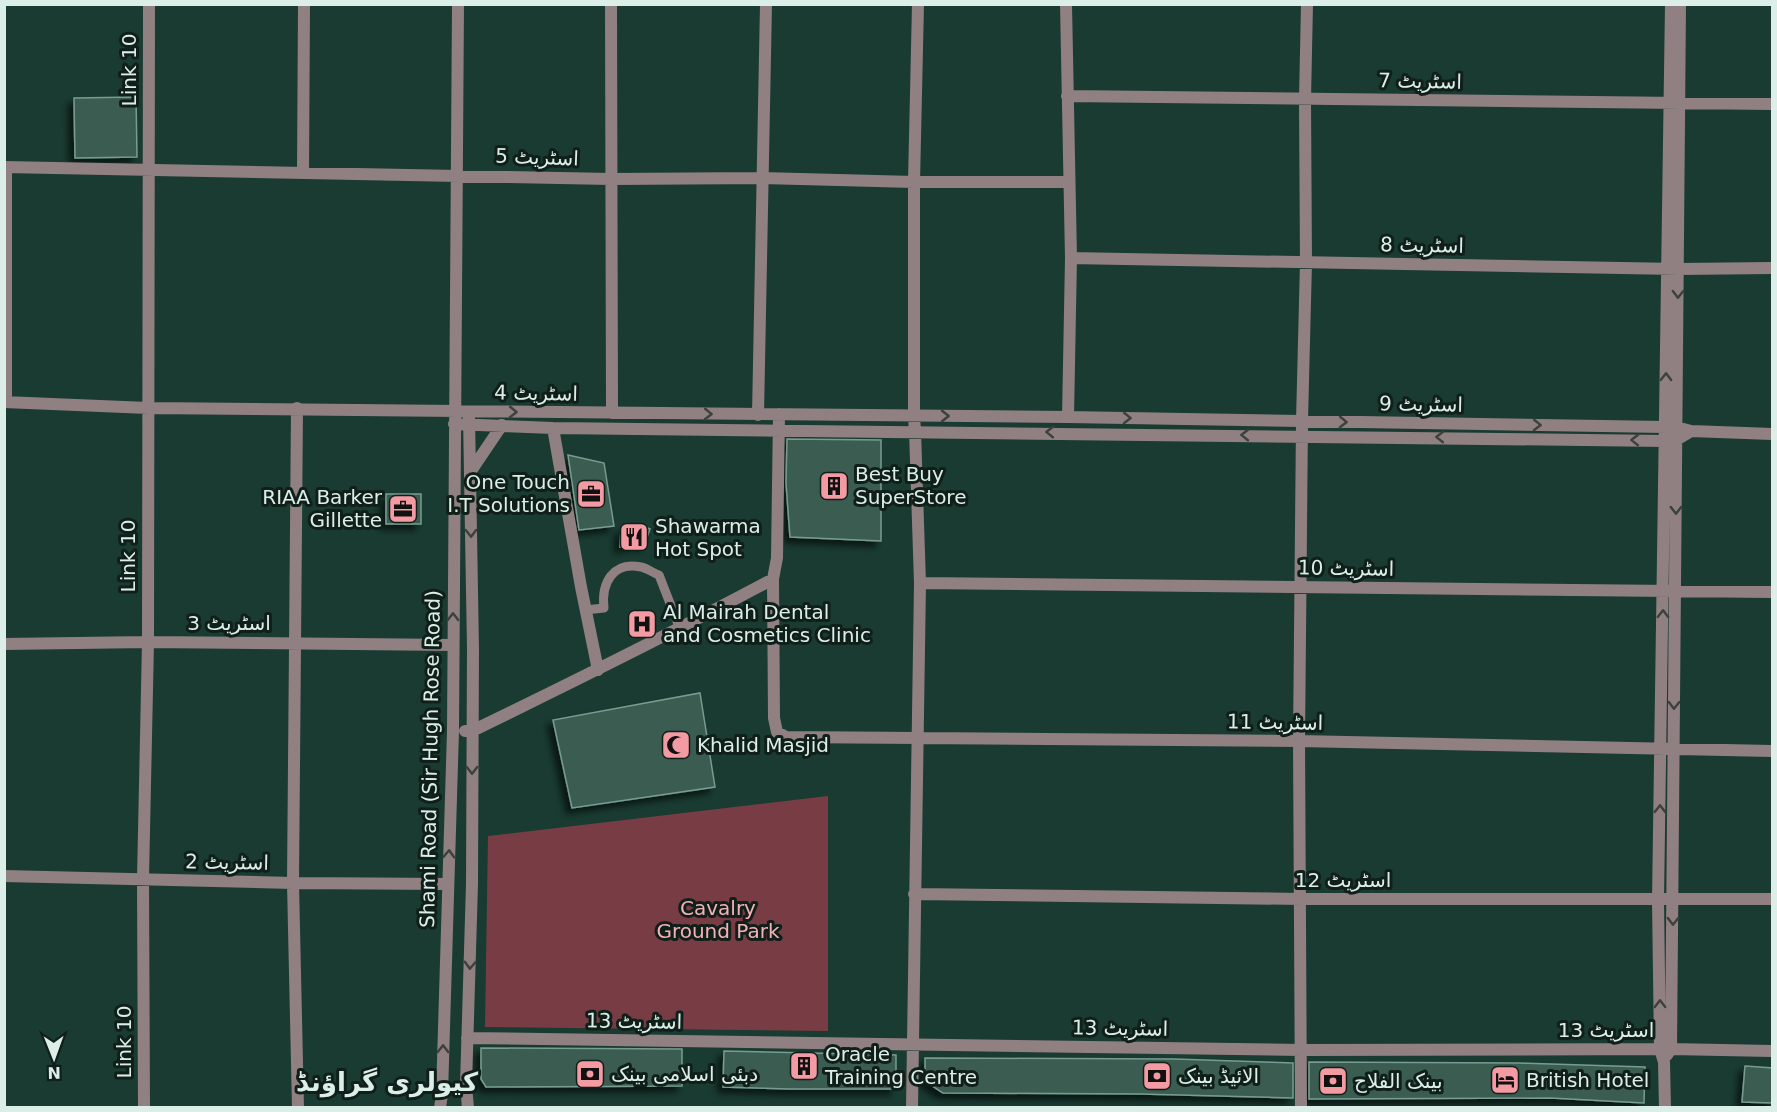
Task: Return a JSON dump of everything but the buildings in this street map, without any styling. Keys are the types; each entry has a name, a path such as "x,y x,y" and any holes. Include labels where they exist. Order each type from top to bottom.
{"street":[{"name":"Link 10","path":"144,1107 143,879 148,642 149,4"},
{"path":"303,174 304,4"},
{"name":"Shami Road (Sir Hugh Rose Road)","path":"440,1107 453,731 459,4"},
{"path":"611,4 612,413"},
{"path":"758,415 766,4"},
{"path":"912,1107 920,583 914,416 914,182 918,4"},
{"path":"1066,4 1071,258 1068,417"},
{"path":"1301,1107 1299,741 1301,435 1306,262 1307,4"},
{"path":"1671,4 1675,103"},
{"path":"1665,1049 1658,900 1667,749 1672,268 1675,103 1680,4"},
{"name":"اسٹریٹ 7","path":"1067,96 1773,104"},
{"name":"اسٹریٹ 5","path":"5,167 611,179 762,178 914,182 1069,182"},
{"path":"5,167 5,402"},
{"name":"اسٹریٹ 8","path":"1071,258 1773,268"},
{"name":"اسٹریٹ 4","path":"5,402 148,408 297,408 454,418 612,413 1068,417"},
{"path":"297,408 293,883 298,1107"},
{"path":"453,731 472,731 680,629 773,579 777,558 779,414"},
{"name":"اسٹریٹ 9","path":"1068,417 1302,421 1670,434 1691,432 1773,434"},
{"path":"469,418 502,426 553,428 1301,435 1670,434"},
{"name":"Shami Road (Sir Hugh Rose Road)","path":"468,1107 466,1095 472,884 473,649 469,418"},
{"path":"471,471 502,426"},
{"path":"553,428 597,670"},
{"name":"اسٹریٹ 11","path":"773,579 774,718 777,732 786,737 1299,741 1773,751"},
{"name":"اسٹریٹ 10","path":"920,583 1773,592"},
{"name":"اسٹریٹ 3","path":"4,644 148,642 453,645"},
{"path":"1665,1107 1664,1062 1673,899 1667,749"},
{"name":"اسٹریٹ 2","path":"4,876 448,884"},
{"name":"اسٹریٹ 12","path":"914,894 1301,899 1773,899"},
{"name":"اسٹریٹ 13","path":"467,1038 1301,1050 1773,1051"}],"lane":[{"path":"585,610 604,608 602,596 608,579 615,571 626,567 642,567 659,576 680,629"}],"green space":[{"name":"Cavalry Ground Park","path":"828,796 828,1031 485,1027 488,836"}],"place":[{"name":"Best Buy SuperStore","path":"834,486"},
{"name":"One Touch I.T Solutions","path":"591,494"},
{"name":"RIAA Barker Gillette","path":"403,509"},
{"name":"Shawarma Hot Spot","path":"634,537"},
{"name":"Al Mairah Dental and Cosmetics Clinic","path":"642,624"},
{"name":"Khalid Masjid","path":"676,745"},
{"name":"Oracle Training Centre","path":"804,1066"},
{"name":"دبئی اسلامی بینک","path":"590,1074"},
{"name":"الائیڈ بینک","path":"1157,1076"},
{"name":"British Hotel","path":"1505,1080"},
{"name":"بینک الفلاح","path":"1333,1081"}],"district":[{"name":"کیولری گراؤنڈ","path":"387,1082"}]}
